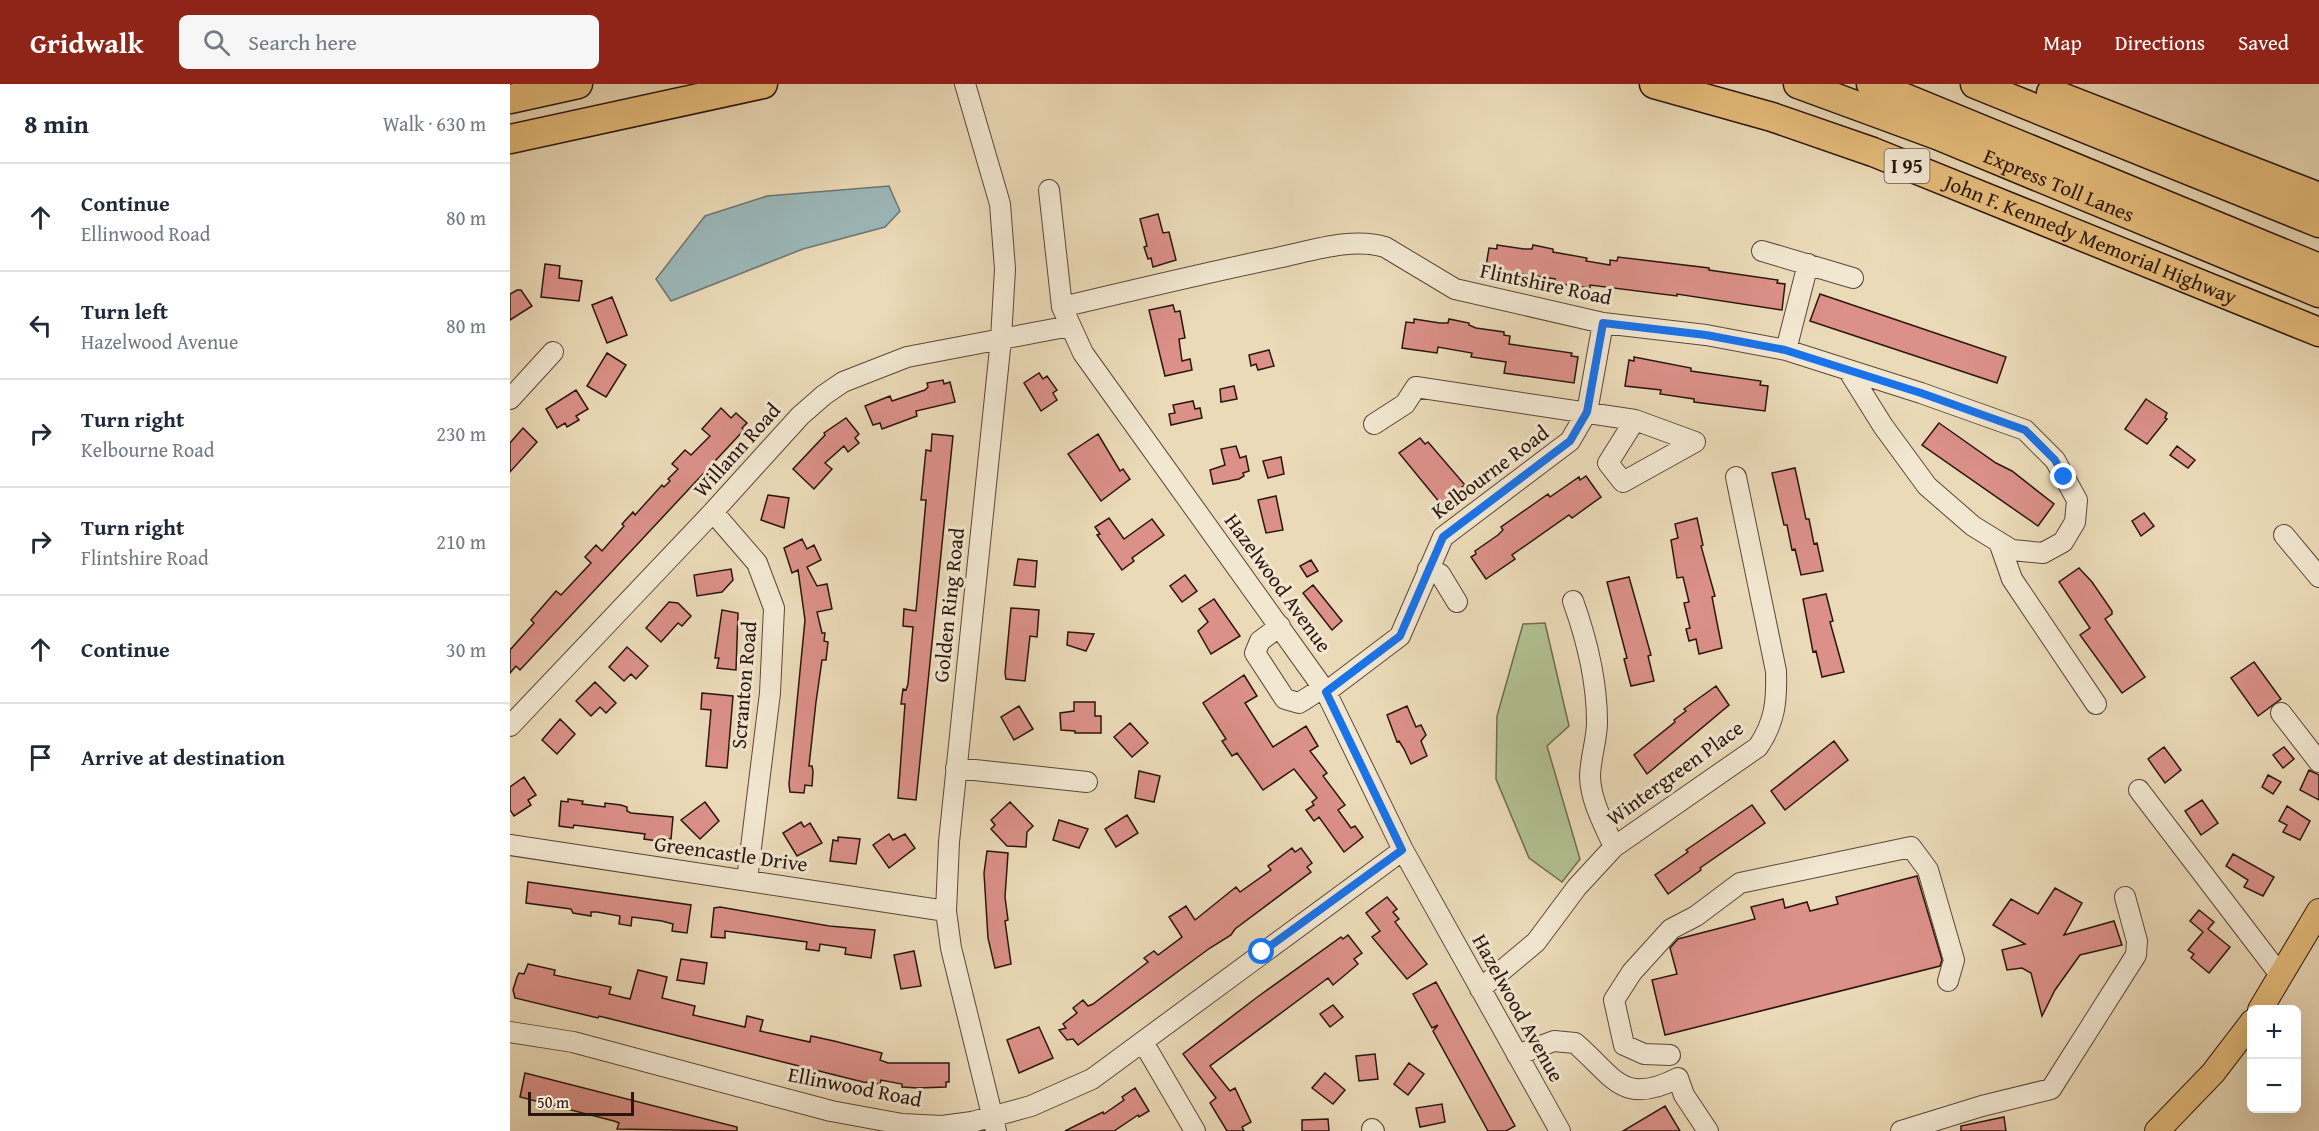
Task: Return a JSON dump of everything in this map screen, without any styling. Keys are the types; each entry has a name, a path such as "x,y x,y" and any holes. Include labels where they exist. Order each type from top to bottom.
{"highway":[{"path":"510,99 578,84"},
{"path":"510,139 763,84"},
{"name":"John F. Kennedy Memorial Highway","path":"1654,84 1772,117 1873,152 2152,267 2319,332"},
{"name":"Express Toll Lanes","path":"1798,84 1921,129 2319,293"},
{"name":"Express Toll Lanes","path":"1871,84 2319,268"},
{"path":"1975,84 2319,223"},
{"path":"2024,84 2111,115 2319,197"},
{"path":"2152,267 2209,300 2319,348"}],"main road":[{"path":"2263,1005 2319,911"},
{"path":"2157,1131 2213,1073 2247,1029"}],"street":[{"name":"Golden Ring Road","path":"965,84 1000,204 1005,269 1000,339 948,842 946,911 957,978 994,1124"},
{"name":"Hazelwood Avenue","path":"1049,190 1062,307 1083,353 1325,690 1402,850 1560,1131"},
{"name":"Flintshire Road","path":"1062,307 1233,267 1356,243 1385,247 1455,289 1603,323 1706,335 1785,350 1921,393 2025,430 2055,460 2077,500 2075,522 2063,542 2043,553 2012,550 1999,542"},
{"path":"1762,251 1853,278"},
{"path":"1785,350 1808,264"},
{"name":"Kelbourne Road","path":"1280,626 1260,641 1256,653 1286,699 1299,703 1325,690 1400,636 1443,537 1563,448 1587,412 1603,323"},
{"name":"Willann Road","path":"510,726 713,512 800,416 843,382 907,357 1070,326"},
{"path":"510,399 553,352"},
{"path":"1848,370 1883,426 1927,486 1973,526 1999,542 2012,579 2096,705"},
{"path":"1374,424 1405,404 1416,387 1635,420"},
{"name":"Wintergreen Place","path":"1480,989 1544,934 1576,887 1614,847 1758,747 1774,719 1776,671 1772,642 1736,477"},
{"name":"Scranton Road","path":"713,512 757,563 774,608 770,693 747,880"},
{"path":"2284,535 2319,577"},
{"path":"1428,569 1440,574 1457,602"},
{"path":"1573,601 1595,681 1598,725 1590,775 1594,802 1614,847"},
{"path":"2281,713 2319,762"},
{"path":"956,768 1087,782"},
{"path":"2139,790 2281,976"},
{"name":"Greencastle Drive","path":"510,846 946,911"},
{"path":"1670,1055 1644,1054 1624,1045 1614,1000 1632,972 1671,929 1696,916 1740,884 1911,848 1928,870 1954,960 1948,981"},
{"name":"Ellinwood Road","path":"510,1032 573,1042 831,1111 875,1119 942,1126 994,1124 1084,1083 1402,850"},
{"path":"1901,1131 1982,1106 2036,1095 2051,1089 2136,955 2137,941 2125,897"},
{"path":"1517,1055 1554,1041 1575,1043 1604,1073 1622,1087 1655,1090 1677,1078 1684,1095 1708,1131"},
{"path":"1143,1042 1194,1131"}],"green space":[{"path":"1545,623 1569,726 1547,746 1580,859 1562,882 1529,858 1496,779 1497,716 1523,624"}],"water":[{"path":"889,186 900,211 885,227 803,249 671,301 656,279 705,216 767,196"}],"building":[{"path":"1158,214 1163,233 1169,232 1176,260 1153,267 1151,258 1148,259 1144,247 1147,246 1140,219"},
{"path":"1497,245 1532,249 1533,245 1553,249 1553,252 1587,258 1586,261 1610,265 1610,260 1617,261 1618,257 1709,268 1709,270 1778,280 1777,283 1785,284 1782,310 1677,294 1677,296 1590,285 1590,288 1555,283 1555,279 1522,274 1521,279 1485,273 1489,248 1497,249"},
{"path":"545,264 560,266 559,278 582,281 579,301 541,297"},
{"path":"521,290 532,306 510,320 510,294"},
{"path":"1820,294 2006,357 1997,383 1810,321"},
{"path":"612,297 627,335 607,343 592,305"},
{"path":"1173,305 1175,312 1180,311 1185,338 1179,339 1182,361 1190,359 1192,370 1165,376 1149,310"},
{"path":"1414,319 1448,323 1449,319 1469,323 1476,328 1504,332 1504,335 1510,336 1509,344 1572,353 1571,356 1578,357 1574,383 1504,373 1506,362 1471,357 1472,353 1438,347 1437,353 1402,348 1406,322 1414,323"},
{"path":"1269,350 1274,366 1258,370 1256,364 1251,366 1249,355"},
{"path":"607,353 626,365 606,397 587,386"},
{"path":"1634,357 1691,368 1691,371 1761,381 1760,385 1768,386 1765,411 1694,402 1694,399 1660,394 1661,390 1625,386 1629,360 1634,361"},
{"path":"1039,373 1043,379 1047,376 1057,390 1053,393 1057,400 1041,411 1024,383"},
{"path":"943,380 944,384 950,382 955,402 916,411 917,416 882,429 880,423 873,425 865,406 890,396 892,401 925,390 928,387 927,383"},
{"path":"1234,386 1237,399 1221,402 1220,389"},
{"path":"576,390 588,409 576,416 579,420 567,427 565,423 557,428 546,409"},
{"path":"2146,399 2167,413 2165,418 2167,419 2147,444 2125,429"},
{"path":"1193,401 1195,409 1200,408 1202,418 1171,425 1169,414 1175,413 1173,405"},
{"path":"721,408 731,418 736,413 747,423 742,428 744,430 520,670 516,666 510,673 510,650 534,623 531,620 556,591 561,595 591,563 585,557 596,545 602,551 633,512 635,515 662,485 664,487 670,481 668,479 678,469 672,464 685,450 691,455 710,436 702,429"},
{"path":"846,418 859,434 855,438 859,443 848,452 844,446 825,463 832,469 814,489 793,469 825,435 824,433"},
{"path":"1939,423 1996,463 2012,471 2054,504 2038,526 1922,445"},
{"path":"523,428 537,442 510,472 510,443"},
{"path":"932,434 953,436 916,800 898,798 905,704 901,704 903,689 906,690 908,684 913,627 903,626 904,609 916,611 926,500 921,500 926,450 931,451"},
{"path":"1098,434 1120,471 1123,469 1130,479 1101,501 1068,454"},
{"path":"1420,438 1425,444 1428,442 1465,485 1462,487 1466,493 1445,509 1399,453"},
{"path":"1236,446 1240,458 1246,456 1249,471 1243,473 1244,476 1239,479 1213,484 1210,470 1225,465 1221,449"},
{"path":"2177,446 2195,460 2188,468 2170,455"},
{"path":"1281,457 1284,474 1268,478 1263,461"},
{"path":"1795,468 1806,519 1809,519 1814,544 1817,543 1823,571 1801,575 1795,549 1792,550 1787,525 1784,525 1772,473"},
{"path":"1586,476 1601,497 1572,518 1569,515 1512,555 1515,559 1486,579 1471,557 1476,554 1475,551 1498,535 1503,530 1501,527 1548,494 1550,497 1579,477 1580,480"},
{"path":"768,495 789,498 784,528 761,520"},
{"path":"1276,496 1283,530 1266,533 1258,500"},
{"path":"2144,513 2154,526 2141,536 2132,521"},
{"path":"1109,518 1124,539 1152,519 1164,535 1132,558 1134,561 1122,570 1097,535 1100,534 1095,527"},
{"path":"1697,518 1703,545 1701,546 1715,596 1712,597 1722,648 1699,654 1696,639 1689,641 1686,629 1690,628 1684,603 1689,602 1683,577 1677,578 1671,540 1678,538 1675,524"},
{"path":"802,539 807,549 814,545 821,560 807,567 817,586 827,584 832,609 817,612 822,633 825,633 824,641 828,642 826,660 822,660 816,702 809,766 812,766 813,771 812,786 805,785 804,793 790,792 789,784 805,620 798,570 792,573 784,548"},
{"path":"1018,559 1037,561 1035,587 1014,585"},
{"path":"1311,560 1318,571 1307,577 1300,566"},
{"path":"2079,568 2112,611 2112,614 2105,619 2145,677 2122,693 2080,635 2090,628 2059,582"},
{"path":"731,569 733,580 722,592 697,596 694,575"},
{"path":"1185,575 1197,591 1182,602 1170,586"},
{"path":"1629,577 1651,655 1648,656 1654,681 1631,686 1624,659 1627,658 1607,582"},
{"path":"1313,585 1342,621 1332,630 1303,593"},
{"path":"1826,594 1833,621 1830,622 1844,672 1822,677 1816,651 1813,652 1803,599"},
{"path":"1214,599 1240,636 1211,654 1198,631 1208,622 1199,609"},
{"path":"669,602 678,603 691,616 682,626 678,623 661,642 646,628"},
{"path":"1011,608 1039,610 1037,637 1030,636 1025,681 1006,679"},
{"path":"722,610 738,613 736,670 717,668 719,658 715,658"},
{"path":"1068,632 1094,634 1086,651 1067,645"},
{"path":"627,647 648,666 636,679 631,674 624,681 609,667"},
{"path":"2254,662 2281,699 2258,716 2231,678"},
{"path":"1244,675 1257,696 1245,703 1273,747 1306,726 1318,746 1310,751 1327,773 1323,776 1345,805 1338,810 1351,828 1355,826 1363,837 1344,852 1319,817 1314,821 1306,810 1314,805 1312,802 1317,798 1294,769 1263,790 1237,753 1232,756 1222,741 1226,739 1203,703"},
{"path":"595,682 616,703 606,713 600,707 591,716 576,701"},
{"path":"1716,686 1729,705 1647,774 1634,755 1675,722 1674,720 1686,711 1684,709"},
{"path":"702,693 733,696 727,768 706,766 711,710 701,709"},
{"path":"1074,702 1095,702 1095,716 1101,716 1101,733 1075,733 1075,731 1061,730 1060,713 1074,711"},
{"path":"1019,706 1033,729 1014,740 1001,717"},
{"path":"1407,706 1416,727 1421,725 1426,735 1421,741 1427,756 1411,764 1399,741 1397,742 1387,715"},
{"path":"560,719 575,734 557,754 542,740"},
{"path":"1130,723 1148,743 1132,757 1114,737"},
{"path":"1834,741 1848,760 1785,810 1771,791"},
{"path":"2164,747 2181,770 2165,783 2148,759"},
{"path":"2284,747 2294,759 2283,768 2273,755"},
{"path":"2309,770 2319,775 2319,800 2300,790"},
{"path":"1139,771 1160,776 1154,802 1135,798"},
{"path":"2268,775 2281,782 2273,794 2262,787"},
{"path":"524,777 536,795 528,800 531,805 514,816 510,810 510,787"},
{"path":"568,799 583,801 582,804 605,807 605,803 621,805 627,807 627,811 631,813 673,817 671,839 659,837 658,841 644,839 645,834 574,825 573,828 559,826 561,801 568,802"},
{"path":"2202,800 2218,823 2201,835 2185,811"},
{"path":"705,802 719,821 700,839 681,820"},
{"path":"1010,802 1033,826 1027,832 1026,847 1007,846 991,829 995,825 991,820"},
{"path":"1752,805 1765,823 1700,868 1701,870 1668,894 1655,875 1688,852 1686,850"},
{"path":"2287,806 2310,821 2300,840 2283,832 2287,825 2279,821"},
{"path":"1127,815 1138,833 1116,847 1105,829"},
{"path":"1059,820 1088,829 1079,848 1053,840"},
{"path":"801,822 804,827 810,823 822,843 797,856 783,833"},
{"path":"889,834 893,840 905,834 915,848 889,868 873,845"},
{"path":"838,837 860,839 856,864 830,861 833,840 838,841"},
{"path":"1292,848 1295,852 1301,848 1312,863 1307,867 1311,872 1235,929 1231,935 1078,1045 1073,1039 1067,1040 1059,1030 1066,1028 1063,1024 1077,1013 1073,1008 1083,1000 1088,1006 1093,1004 1148,962 1144,958 1154,951 1158,955 1182,937 1169,917 1186,906 1195,920 1236,887 1240,892 1271,870 1268,866"},
{"path":"987,851 1008,853 1005,897 1008,920 1005,921 1011,964 995,968 988,938 984,873"},
{"path":"2233,854 2274,877 2263,896 2244,887 2248,880 2226,866"},
{"path":"1917,876 1942,960 1940,966 1665,1035 1652,980 1677,974 1670,948 1678,939 1755,919 1751,907 1783,899 1785,908 1807,902 1810,911 1838,904 1836,897"},
{"path":"528,882 691,905 687,933 672,931 673,924 662,921 632,917 631,926 619,924 620,916 591,912 591,916 573,913 571,909 526,903"},
{"path":"2055,888 2082,903 2064,935 2114,921 2122,945 2080,955 2055,990 2042,1016 2031,973 2022,968 2007,970 2002,950 2025,944 1993,925 2011,899 2038,914"},
{"path":"1387,897 1397,909 1393,912 1399,919 1395,922 1427,964 1407,979 1372,937 1380,931 1366,913"},
{"path":"720,907 829,926 875,930 871,958 845,954 846,948 820,944 819,951 806,949 807,942 748,934 725,931 725,938 711,937 714,908"},
{"path":"2199,910 2214,922 2208,929 2230,947 2209,973 2191,958 2194,954 2188,950 2203,932 2190,921"},
{"path":"1348,935 1362,953 1354,959 1358,964 1333,985 1328,978 1210,1066 1230,1091 1235,1088 1251,1122 1242,1127 1244,1131 1227,1131 1210,1103 1216,1098 1183,1054 1256,998 1341,937 1343,939"},
{"path":"914,951 921,986 901,989 894,955"},
{"path":"681,959 707,963 704,984 677,980"},
{"path":"528,964 555,970 554,975 611,987 609,994 630,999 638,970 667,977 662,998 695,1006 693,1015 745,1027 747,1016 763,1020 760,1031 810,1042 811,1036 882,1053 880,1060 888,1063 949,1063 949,1082 946,1082 946,1087 918,1088 902,1087 902,1084 881,1080 880,1084 863,1082 599,1016 598,1018 515,998 513,990 517,977 519,973 524,974"},
{"path":"1436,982 1515,1126 1506,1131 1488,1131 1433,1031 1438,1025 1432,1028 1413,994"},
{"path":"1333,1005 1343,1017 1330,1027 1320,1014"},
{"path":"1039,1027 1053,1058 1019,1073 1007,1040"},
{"path":"1375,1054 1378,1079 1359,1081 1356,1056"},
{"path":"1409,1063 1424,1074 1408,1095 1394,1084"},
{"path":"525,1073 737,1127 737,1131 617,1129 619,1123 614,1121 520,1097"},
{"path":"1325,1073 1345,1090 1333,1104 1312,1088"},
{"path":"1135,1088 1149,1111 1139,1117 1138,1115 1114,1131 1065,1131 1103,1112 1104,1114 1124,1100 1122,1097"},
{"path":"1442,1104 1445,1122 1420,1127 1416,1108"},
{"path":"1665,1106 1680,1131 1623,1131"},
{"path":"2004,1117 2006,1131 1961,1131 1961,1126"},
{"path":"1328,1119 1329,1131 1302,1131 1302,1120"}],"route":[{"path":"1262,952 1402,850 1326,692 1400,636 1413,610 1436,548 1443,537 1551,458 1570,441 1587,412 1603,323 1706,335 1785,350 1921,393 2025,430 2055,460 2064,477"}]}
